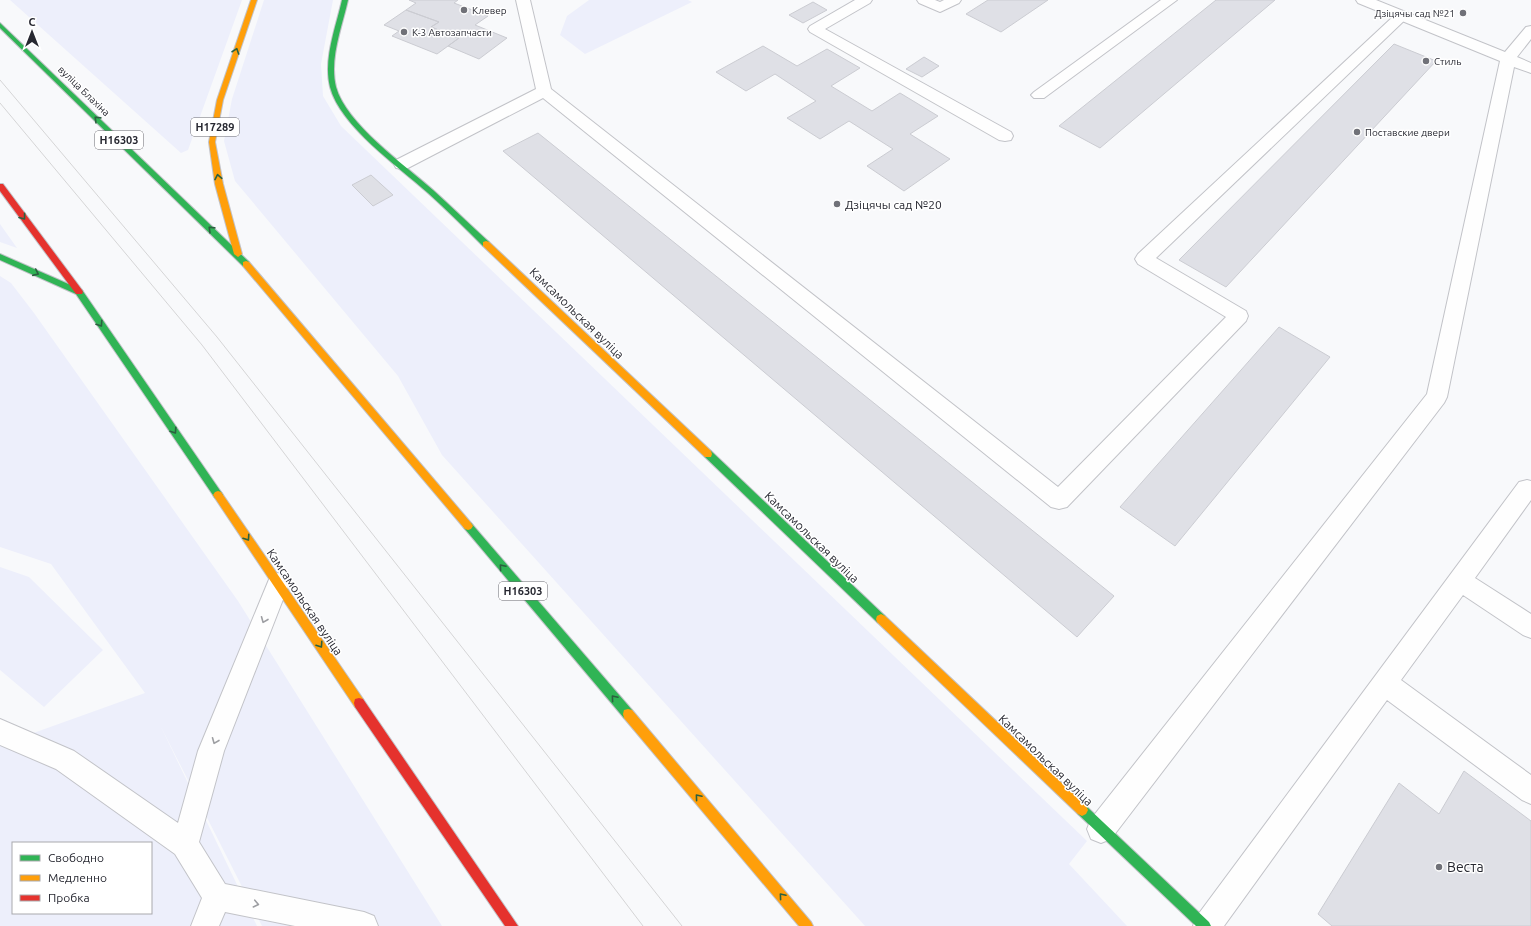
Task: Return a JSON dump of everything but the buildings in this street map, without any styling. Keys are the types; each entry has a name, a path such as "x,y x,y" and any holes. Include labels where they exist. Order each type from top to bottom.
{"main road":[{"name":"Н17289","path":"239,256 219,184 212,142 220,100 254,0"},
{"name":"Камсамольская вуліца","path":"345,0 332,62 335,93 353,120 402,164 1101,829 1206,926"},
{"name":"вуліца Блахіна","path":"0,25 239,256"},
{"path":"0,186 78,291"},
{"name":"Н16303","path":"239,256 808,926"},
{"path":"0,257 78,291"},
{"name":"Камсамольская вуліца","path":"78,291 512,926"}],"street":[{"path":"1363,0 1531,68"},
{"path":"1101,829 1437,397 1508,58 1514,48 1531,30"}],"lane":[{"path":"523,0 544,91 1059,500 1239,316 1144,259 1402,16"},
{"path":"865,0 815,29 1005,136"},
{"path":"924,0 940,8 954,0"},
{"path":"1040,95 1170,0"},
{"path":"402,164 544,91"},
{"path":"1206,926 1526,488 1531,491"},
{"path":"1459,580 1531,627"},
{"path":"184,844 211,751 278,584"},
{"path":"1385,683 1531,790"},
{"path":"0,732 66,760 184,844 218,896 364,926"},
{"path":"205,926 218,896"}],"shaded area":[{"path":"10,0 242,0 188,150 181,153"},
{"path":"264,0 333,0 321,64 323,96 341,126 1087,841 1069,864 1127,926 865,926 442,455 398,376 235,181 224,141 232,99"},
{"path":"589,0 688,0 692,2 585,54 560,35 567,16"},
{"path":"0,224 17,248 0,242"},
{"path":"0,276 11,283 34,313 238,601 442,926 262,926 161,727 257,926 0,926 0,745 145,693 51,564 0,547"},
{"path":"0,567 29,577 103,650 44,707 0,670"}],"tram line":[{"path":"0,80 217,337 682,926"},
{"path":"0,103 202,345 643,926"}],"traffic: fast":[{"path":"345,0 334,43 332,65 333,87 338,101 360,129 438,198 486,244"},
{"path":"0,25 246,264"},
{"path":"0,257 77,291"},
{"path":"79,292 218,495"},
{"path":"708,454 881,619"},
{"path":"468,526 628,714"},
{"path":"1082,810 1205,926"}],"traffic: slow":[{"path":"238,254 219,184 212,142 220,100 254,0"},
{"path":"486,244 708,454"},
{"path":"246,264 468,526"},
{"path":"218,495 359,703"},
{"path":"881,619 1082,810"},
{"path":"628,714 807,926"}],"traffic: jam":[{"path":"0,186 79,292"},
{"path":"359,703 512,926"}],"place":[{"name":"Клевер","path":"464,10"},
{"name":"Дзіцячы сад №21","path":"1463,13"},
{"name":"К-3 Автозапчасти","path":"404,32"},
{"name":"Стиль","path":"1426,61"},
{"name":"Поставские двери","path":"1357,132"},
{"name":"Дзіцячы сад №20","path":"837,204"},
{"name":"Веста","path":"1439,867"}]}
